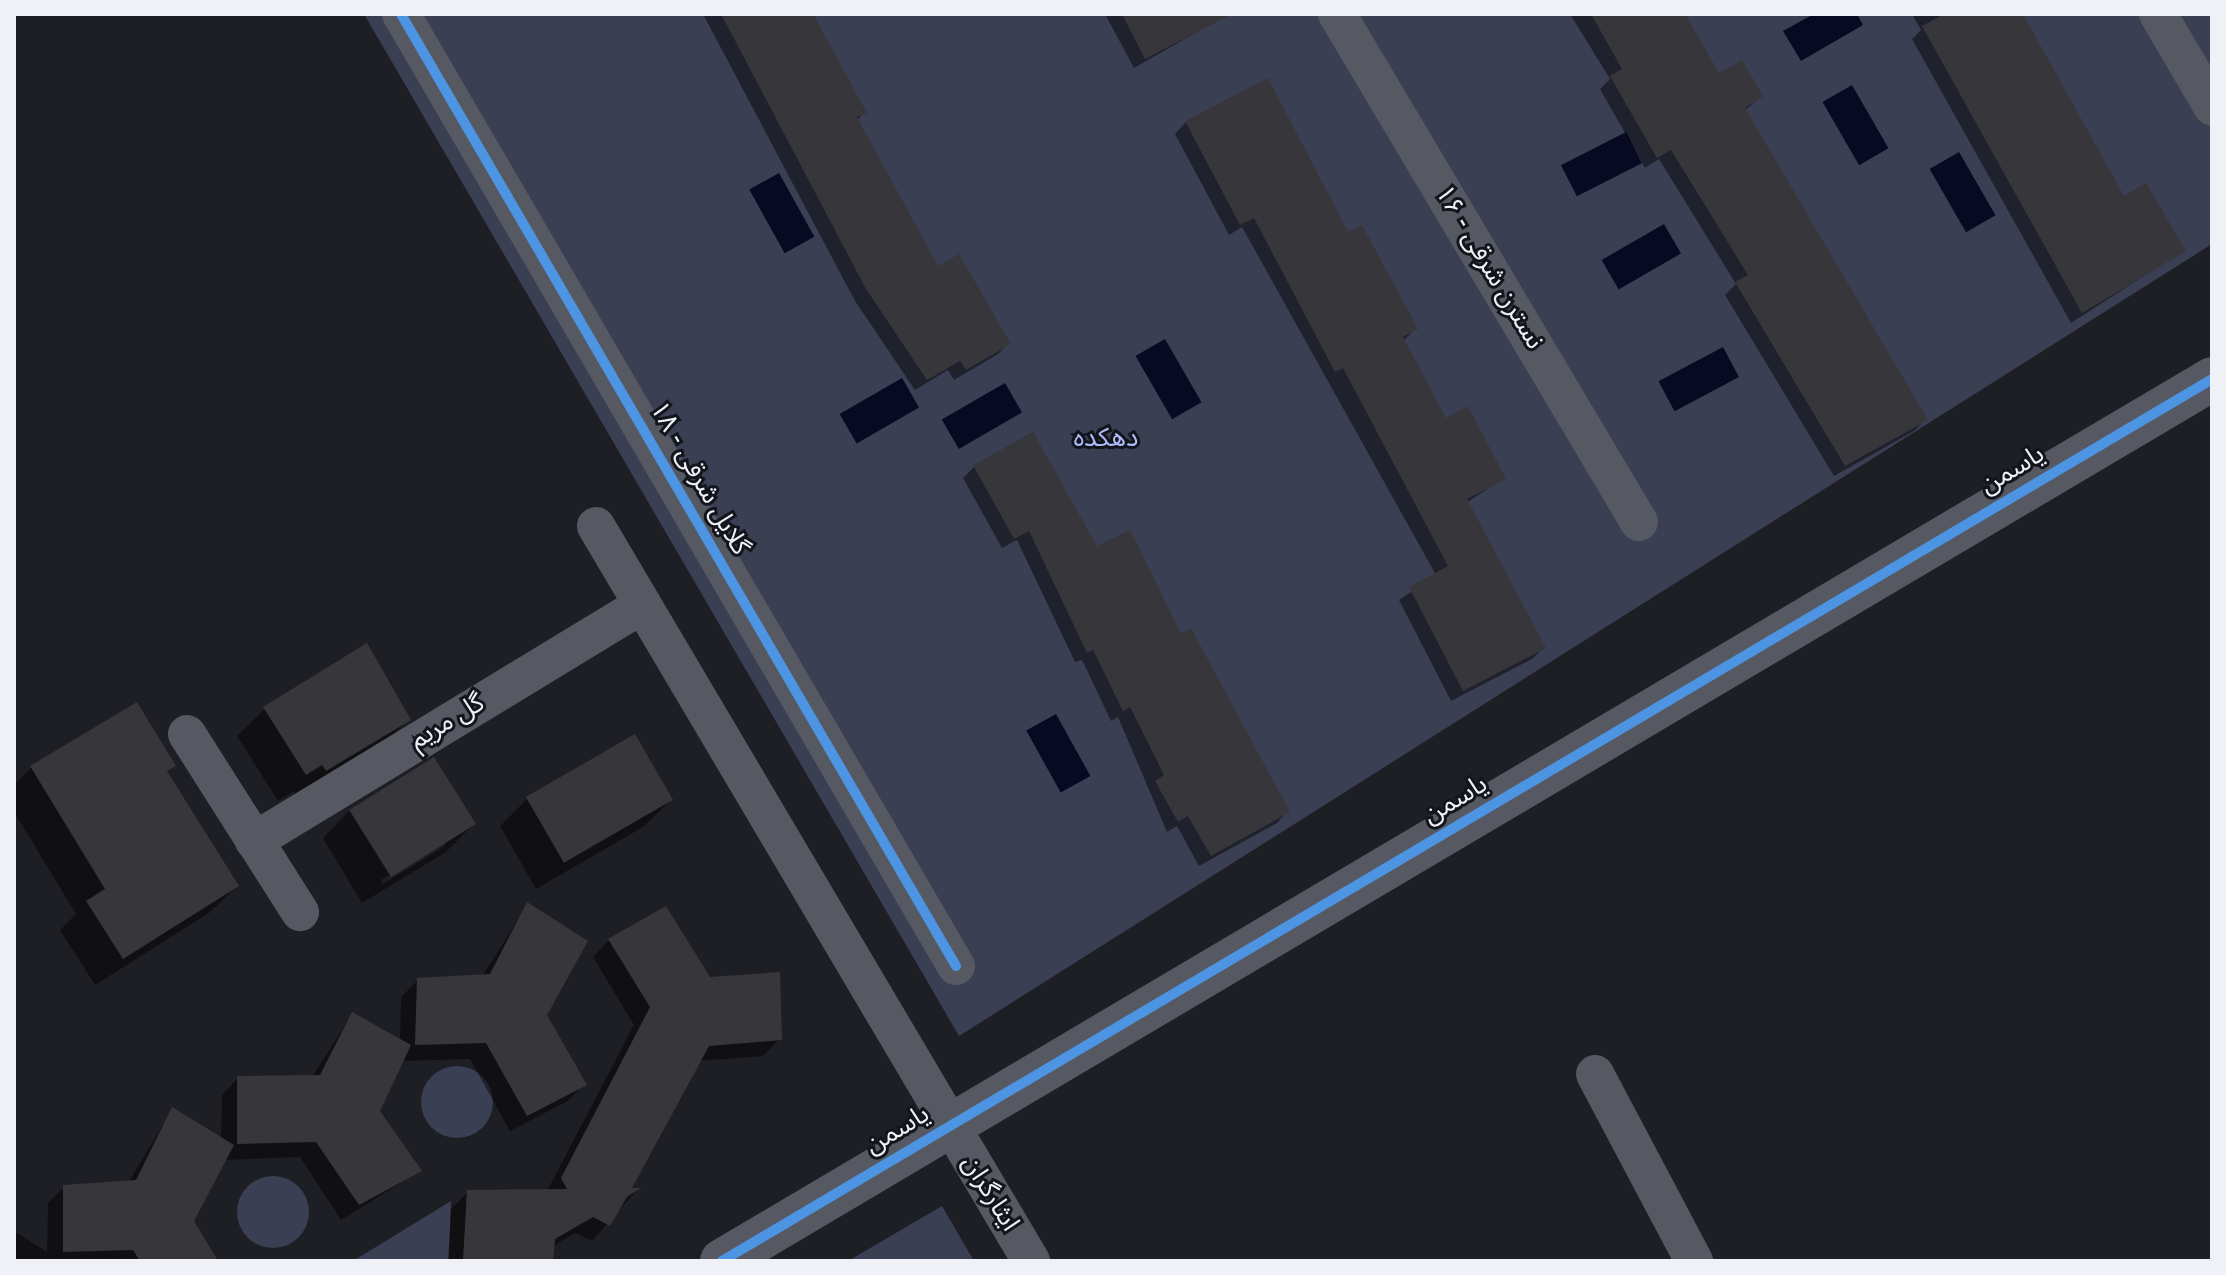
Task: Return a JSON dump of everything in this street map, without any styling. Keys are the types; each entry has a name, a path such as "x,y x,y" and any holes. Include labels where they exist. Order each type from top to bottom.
{"street":[{"name":"گلایل شرقی - ۱۸","path":"401,14 956,966"},
{"name":"نسترن شرقی - ۱۶","path":"1337,14 1639,522"},
{"path":"2158,14 2212,106"},
{"name":"یاسمن","path":"722,1261 2212,379"},
{"name":"ایثارگران","path":"596,526 948,1127 1031,1261"},
{"name":"گل مریم","path":"254,841 642,605"},
{"path":"187,734 300,912"},
{"path":"1595,1074 1690,1259"}],"green space":[{"name":"دهکده","path":"364,14 2212,14 2212,244 959,1036"},
{"path":"457,1066 477,1072 487,1082 493,1102 487,1122 477,1132 457,1138 437,1132 427,1122 421,1102 427,1082 437,1072"},
{"path":"273,1176 293,1182 303,1192 309,1212 303,1232 293,1242 273,1248 253,1242 243,1232 237,1212 243,1192 253,1182"},
{"path":"451,1201 449,1261 353,1261"},
{"path":"942,1206 974,1261 848,1261"}],"shaded area":[{"path":"1814,14 1857,14 1863,25 1801,61 1783,31"},
{"path":"1852,85 1888,148 1859,165 1823,102"},
{"path":"1626,132 1642,163 1577,196 1561,165"},
{"path":"1959,152 1996,215 1966,232 1930,169"},
{"path":"779,173 814,237 785,253 749,189"},
{"path":"1664,224 1681,253 1619,289 1602,260"},
{"path":"1165,339 1202,402 1172,419 1136,356"},
{"path":"1723,347 1739,377 1675,411 1659,381"},
{"path":"902,378 919,407 857,443 840,414"},
{"path":"1005,383 1022,412 959,449 942,420"},
{"path":"1056,714 1090,776 1061,793 1026,730"}],"building":[{"path":"721,14 813,14 867,113 857,117 938,266 959,254 1011,344 966,370 960,361 927,380 866,289"},
{"path":"1122,14 1232,14 1145,59"},
{"path":"1591,14 1685,14 1719,73 1742,60 1764,97 1745,108 1928,420 1845,466 1735,282 1748,275 1671,150 1657,158 1610,76 1622,69"},
{"path":"1944,14 2023,14 2124,196 2146,183 2186,251 2082,313 1922,26"},
{"path":"1268,78 1348,232 1362,225 1418,329 1403,337 1446,418 1468,406 1506,479 1467,499 1546,648 1463,691 1409,587 1448,566 1343,368 1335,372 1254,218 1240,225 1185,121"},
{"path":"1033,432 1097,546 1130,530 1181,633 1191,628 1290,812 1211,856 1188,816 1178,822 1155,781 1164,775 1130,707 1123,711 1093,650 1087,653 1029,531 1014,539 973,465"},
{"path":"367,643 411,720 326,771 322,765 306,775 263,707"},
{"path":"137,702 176,766 167,771 239,886 123,959 86,901 105,889 30,766"},
{"path":"635,734 673,800 564,863 526,797"},
{"path":"434,757 476,824 391,877 349,810"},
{"path":"527,902 588,941 547,1015 587,1085 527,1116 486,1043 415,1045 417,978 490,974"},
{"path":"666,906 710,977 780,972 782,1040 709,1046 632,1188 641,1188 627,1197 610,1226 593,1217 555,1239 553,1261 463,1261 467,1190 567,1189 561,1178 650,1007 608,939"},
{"path":"352,1012 411,1045 380,1111 422,1171 359,1205 316,1142 237,1144 237,1076 320,1075"},
{"path":"172,1107 234,1145 194,1221 218,1261 140,1261 133,1250 63,1252 63,1185 136,1180"}],"cycle path":[{"path":"401,14 956,966"},
{"path":"722,1261 2212,379"}]}
